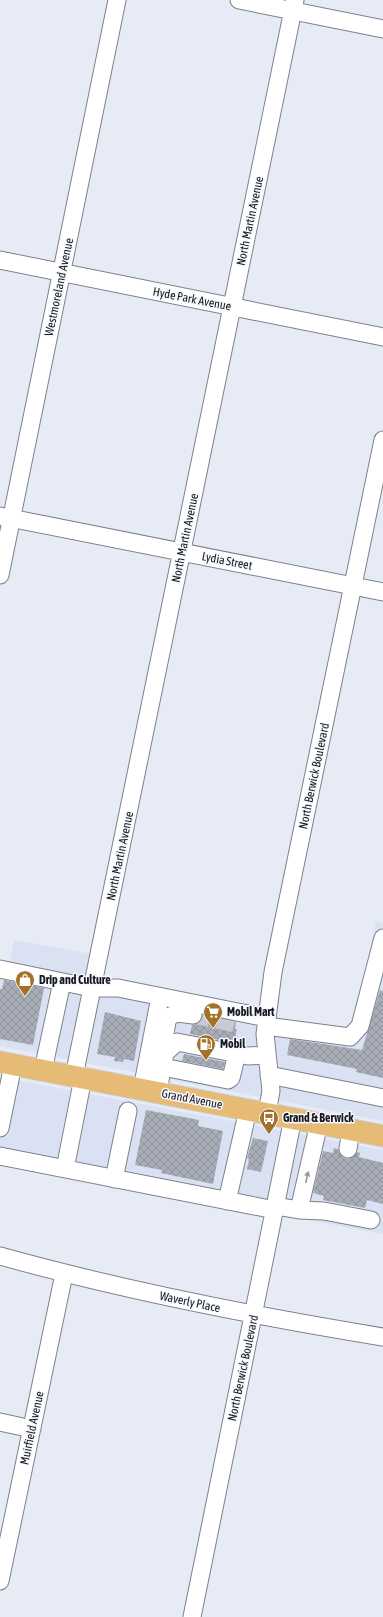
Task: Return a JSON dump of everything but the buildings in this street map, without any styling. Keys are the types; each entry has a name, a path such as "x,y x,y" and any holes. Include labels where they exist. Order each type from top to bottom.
{"main road":[{"name":"Grand Avenue","path":"6,1063 319,1123 349,1139 383,1136"}],"street":[{"name":"Westmoreland Avenue","path":"0,575 6,517 62,272 117,0"},
{"path":"239,0 294,5 383,29"},
{"name":"North Martin Avenue","path":"65,1169 92,988 294,5"},
{"name":"Hyde Park Avenue","path":"0,260 383,337"},
{"name":"North Berwick Boulevard","path":"227,1201 258,1112 271,1091 266,1055 266,1024 273,972 383,440"},
{"name":"Lydia Street","path":"6,517 383,592"},
{"path":"0,969 92,988 118,988 266,1024 350,1037 360,1026 383,938"},
{"path":"43,1070 62,982"},
{"path":"150,1091 160,997"},
{"path":"164,1060 164,1038 168,1017 177,1013 193,1016"},
{"path":"236,1024 266,1024"},
{"path":"150,1091 164,1060 178,1042 248,1056 266,1055"},
{"path":"164,1060 228,1080 232,1078 237,1054"},
{"path":"0,1128 6,1063"},
{"path":"269,1075 383,1098"},
{"path":"114,1179 128,1111"},
{"name":"North Berwick Boulevard","path":"192,1617 293,1118"},
{"path":"299,1210 319,1123"},
{"path":"0,1156 227,1201 275,1208 324,1211 371,1220"},
{"name":"Waverly Place","path":"0,1256 64,1274 254,1315 383,1337"},
{"name":"Muirfield Avenue","path":"0,1581 64,1274"},
{"path":"0,1422 32,1428"}],"shaded area":[{"path":"376,921 383,923 383,1121 0,1046 0,966 9,968 14,940 92,954 86,980 355,1034"},
{"path":"0,1077 383,1150 383,1234 0,1162"}],"tunnel":[{"path":"193,1015 236,1024"}],"place":[{"name":"Drip and Culture","path":"25,997"},
{"name":"Mobil Mart","path":"213,1029"},
{"name":"Mobil","path":"206,1061"},
{"name":"Grand & Berwick","path":"269,1135"}]}
